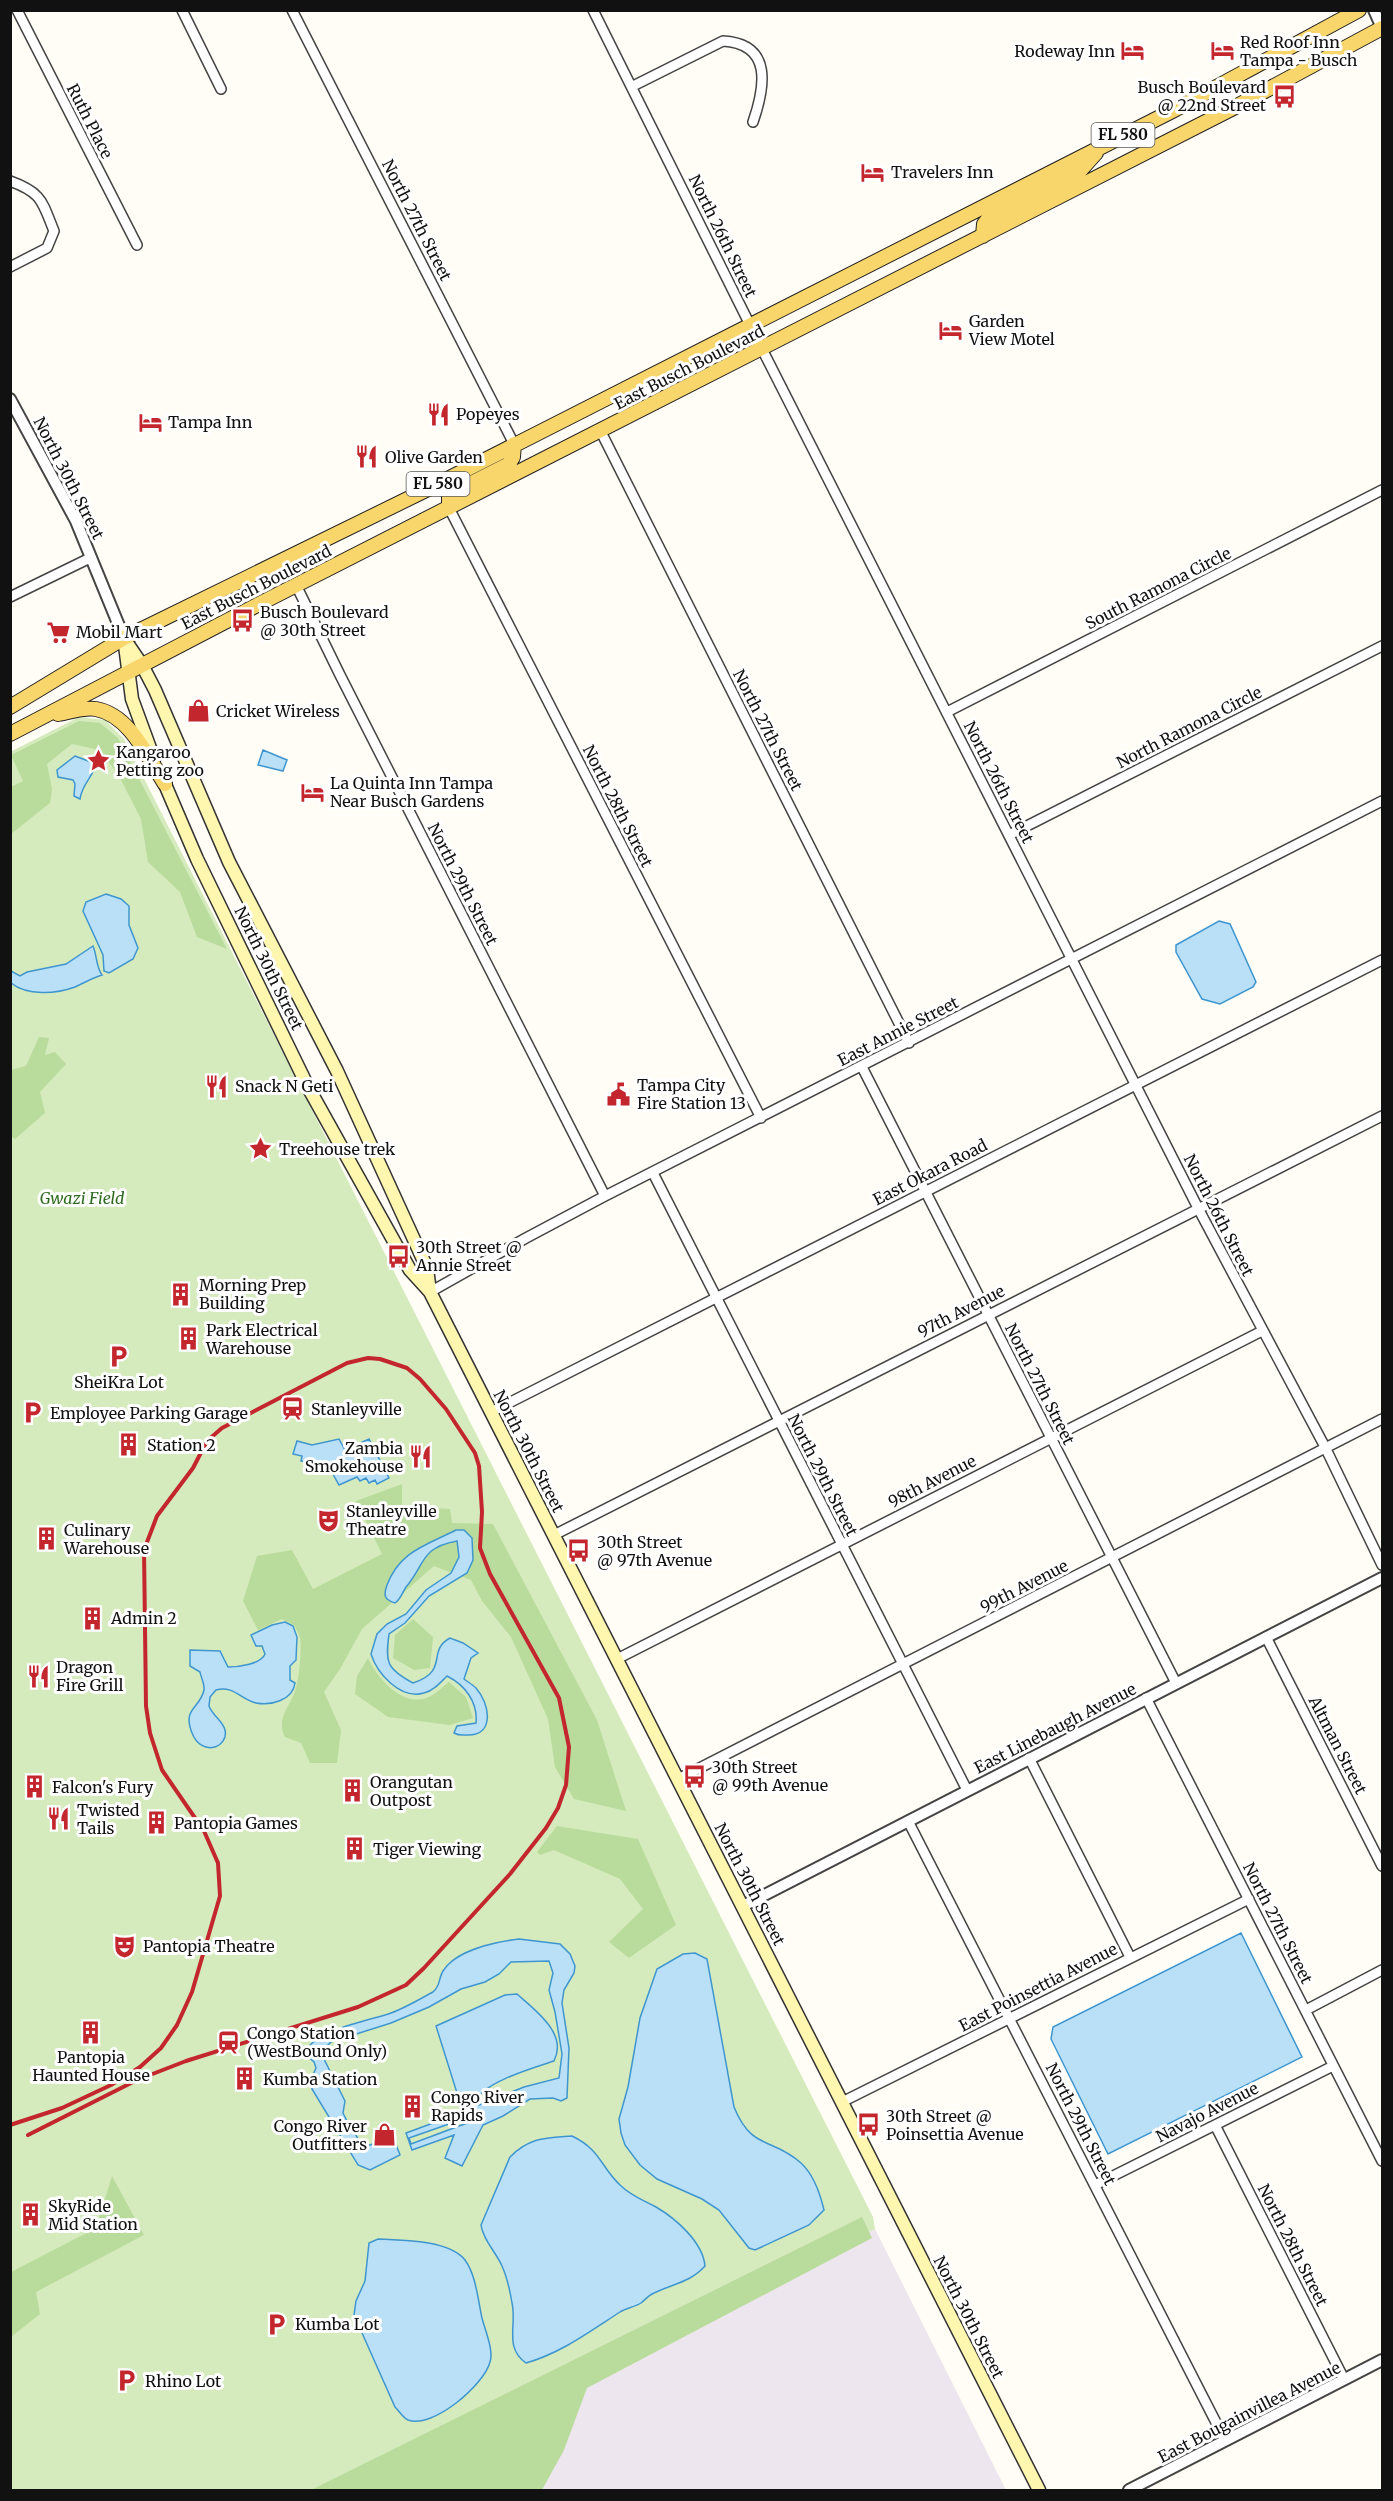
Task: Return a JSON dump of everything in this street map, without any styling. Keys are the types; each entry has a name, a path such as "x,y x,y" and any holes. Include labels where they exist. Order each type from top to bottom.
{"main road":[{"name":"East Busch Boulevard","path":"10,707 124,638 428,489 1104,145 1359,10"},
{"name":"East Busch Boulevard","path":"10,734 296,585 1237,106 1382,28"},
{"path":"983,236 984,224 988,219 1078,173 1104,145"},
{"path":"449,508 451,494 508,464 513,457 514,444"},
{"name":"North 30th Street","path":"124,638 142,665 229,862 342,1082 427,1268 430,1292"},
{"name":"North 30th Street","path":"124,638 132,699 165,784 197,859 308,1087 410,1270 430,1292 1039,2490"},
{"path":"44,716 94,708 105,712 124,724 165,784"}],"street":[{"name":"Ruth Place","path":"17,10 137,245"},
{"path":"182,10 221,88"},
{"name":"North 27th Street","path":"292,10 514,444"},
{"name":"North 26th Street","path":"593,10 633,86 762,349 1199,1210 1325,1448 1383,1565"},
{"path":"1374,10 1382,28"},
{"path":"633,86 723,41 739,42 752,51 764,77 761,99 753,122"},
{"path":"10,181 27,187 40,198 54,231 47,248 10,267"},
{"name":"North 30th Street","path":"10,399 76,521 124,638"},
{"name":"North 27th Street","path":"600,430 909,1043"},
{"name":"South Ramona Circle","path":"947,712 1383,490"},
{"name":"North 28th Street","path":"449,508 761,1118"},
{"path":"10,597 90,558"},
{"name":"North 29th Street","path":"296,585 605,1196"},
{"name":"North Ramona Circle","path":"1009,835 1383,646"},
{"name":"East Annie Street","path":"430,1292 605,1196 1383,801"},
{"name":"East Okara Road","path":"491,1412 1383,960"},
{"name":"North 27th Street","path":"862,1067 1176,1683"},
{"name":"97th Avenue","path":"554,1535 1383,1116"},
{"name":"North 29th Street","path":"653,1173 714,1297 967,1790"},
{"name":"98th Avenue","path":"617,1659 1262,1331"},
{"name":"99th Avenue","path":"678,1779 1383,1419"},
{"name":"East Linebaugh Avenue","path":"743,1906 1383,1578"},
{"name":"Altman Street","path":"1266,1637 1383,1866"},
{"name":"North 27th Street","path":"1146,1698 1383,2161"},
{"path":"1029,1758 1130,1957"},
{"name":"North 29th Street","path":"908,1821 1225,2440"},
{"name":"East Poinsettia Avenue","path":"842,2102 1249,1899"},
{"path":"1306,2010 1383,1970"},
{"name":"Navajo Avenue","path":"1095,2186 1333,2066"},
{"name":"North 28th Street","path":"1215,2125 1344,2379"},
{"name":"East Bougainvillea Avenue","path":"1129,2490 1383,2360"}],"shaded area":[{"path":"875,2229 1006,2490 360,2490 461,2438"}],"green space":[{"name":"Gwazi Field","path":"79,717 105,720 124,739 873,2217 875,2229 360,2490 11,2490 10,752"},
{"path":"79,721 100,723 118,738 227,949 197,937 180,892 148,862 141,819 119,776 100,750 72,744 47,764 52,789 50,803 11,834 11,787 23,781 11,755"},
{"path":"39,1037 49,1038 45,1055 55,1052 66,1064 40,1092 45,1113 15,1139 11,1136 11,1070 26,1066"},
{"path":"402,1484 402,1506 450,1509 452,1523 493,1524 597,1720 626,1811 574,1799 555,1767 548,1719 511,1637 482,1601 471,1580 434,1566 362,1629 340,1669 324,1692 341,1730 337,1763 310,1763 301,1743 285,1737 282,1720 297,1682 300,1638 294,1625 282,1619 258,1630 243,1601 257,1556 292,1550 313,1589 382,1554 356,1501"},
{"path":"413,1619 433,1637 430,1668 414,1670 393,1658 395,1635"},
{"path":"368,1658 385,1683 402,1696 411,1699 431,1696 449,1682 466,1697 473,1718 450,1725 388,1717 355,1694 357,1676"},
{"path":"557,1826 638,1839 676,1925 629,1958 609,1942 643,1909 620,1879 554,1850 540,1855 537,1852"},
{"path":"112,2176 144,2235 36,2292 40,2314 11,2337 11,2272 96,2228"},
{"path":"862,2217 872,2238 587,2388 564,2450 542,2490 311,2490"}],"water":[{"path":"263,750 287,760 283,771 258,765"},
{"path":"75,756 96,764 80,799 74,796 73,780 58,777 57,770"},
{"path":"106,894 121,899 129,906 129,925 138,948 133,959 109,973 104,971 103,955 83,911 86,902"},
{"path":"1219,921 1230,924 1256,982 1253,987 1220,1004 1202,999 1176,952 1176,945"},
{"path":"93,946 102,975 75,987 51,992 33,992 11,983 11,971 20,976 27,972 66,964"},
{"path":"339,1439 345,1450 369,1439 389,1478 377,1484 375,1480 369,1483 366,1478 360,1481 357,1477 339,1485 329,1467 301,1461 302,1456 293,1454 297,1441 312,1445"},
{"path":"456,1530 464,1530 472,1538 473,1560 467,1573 429,1596 405,1623 389,1634 387,1652 393,1669 413,1683 431,1673 435,1667 439,1649 450,1638 478,1653 471,1658 464,1679 481,1695 487,1710 487,1718 483,1730 477,1734 468,1735 454,1733 457,1726 476,1723 475,1708 465,1689 447,1676 427,1692 406,1693 384,1677 371,1654 377,1634 387,1624 406,1614 426,1590 451,1573 459,1557 457,1541 430,1552 395,1603 387,1599 385,1595 392,1574 406,1557 424,1545"},
{"path":"285,1622 293,1626 297,1637 296,1660 290,1666 290,1680 295,1683 290,1694 286,1698 262,1704 233,1691 216,1690 210,1697 209,1706 224,1727 225,1736 219,1745 214,1747 208,1748 196,1741 189,1725 189,1718 204,1688 200,1672 190,1666 190,1650 220,1651 228,1667 249,1664 259,1660 265,1654 262,1646 256,1646 251,1635 272,1625"},
{"path":"1241,1933 1302,2057 1108,2154 1051,2039 1053,2027"},
{"path":"519,1939 560,1944 570,1954 575,1966 574,1973 564,1990 562,2003 569,2048 567,2098 561,2101 553,2098 530,2099 503,2116 483,2125 462,2166 445,2158 454,2135 412,2150 406,2133 463,2112 436,2026 505,1995 517,1994 541,2016 553,2032 557,2042 554,2061 499,2082 481,2094 476,2101 479,2105 524,2087 559,2078 562,2054 549,1990 553,1973 549,1961 511,1962 499,1974 485,1982 461,1989 429,2007 391,2023 331,2042 323,2050 323,2057 345,2101 343,2113 362,2145 367,2146 393,2137 400,2155 370,2170 358,2165 312,2089 312,2077 316,2068 314,2062 306,2055 309,2047 328,2033 391,2013 433,1992 443,1971 467,1952","holes":["466,2118 470,2119 467,2123 411,2144 409,2138"]},
{"path":"695,1953 707,1959 734,2107 741,2121 755,2137 791,2155 806,2168 816,2185 824,2210 809,2225 755,2250 749,2248 719,2210 702,2199 657,2179 640,2165 625,2145 621,2133 619,2119 628,2087 640,2018 657,1969 683,1954"},
{"path":"572,2136 582,2141 595,2153 624,2189 656,2207 679,2224 699,2248 705,2266 693,2276 652,2294 641,2303 622,2311 563,2348 526,2363 519,2357 513,2343 513,2311 505,2275 484,2236 481,2225 510,2157 517,2150 546,2138"},
{"path":"378,2239 424,2242 448,2248 465,2260 474,2280 490,2346 490,2362 486,2371 468,2393 431,2418 418,2421 408,2420 395,2407 354,2315 356,2301 365,2281 369,2243"}],"railway":[{"path":"10,2125 62,2108 111,2085 140,2067 161,2048 177,2025 192,1992 220,1896 218,1863 204,1831 162,1770 150,1733 146,1706 144,1550 157,1516 193,1468 207,1441 222,1428 347,1363 368,1358 380,1359 407,1368 420,1379 446,1409 475,1453 479,1466 482,1512 480,1548 490,1574 559,1698 569,1747 566,1785 558,1808 546,1828 510,1874 406,1985 358,2007 186,2061 137,2080 28,2135"}],"place":[{"name":"Rodeway Inn","path":"1133,51"},
{"name":"Red Roof Inn Tampa - Busch","path":"1222,51"},
{"name":"Busch Boulevard @ 22nd Street","path":"1284,96"},
{"name":"Travelers Inn","path":"873,172"},
{"name":"Garden View Motel","path":"951,330"},
{"name":"Popeyes","path":"438,414"},
{"name":"Tampa Inn","path":"150,422"},
{"name":"Olive Garden","path":"367,457"},
{"name":"Busch Boulevard @ 30th Street","path":"242,621"},
{"name":"Mobil Mart","path":"58,632"},
{"name":"Cricket Wireless","path":"198,711"},
{"name":"Kangaroo Petting zoo","path":"98,761"},
{"name":"La Quinta Inn Tampa Near Busch Gardens","path":"312,792"},
{"name":"Snack N Geti","path":"217,1086"},
{"name":"Tampa City Fire Station 13","path":"619,1094"},
{"name":"Treehouse trek","path":"261,1149"},
{"name":"30th Street @ Annie Street","path":"398,1256"},
{"name":"Morning Prep Building","path":"181,1294"},
{"name":"Park Electrical Warehouse","path":"188,1339"},
{"name":"SheiKra Lot","path":"119,1357"},
{"name":"Stanleyville","path":"293,1409"},
{"name":"Employee Parking Garage","path":"32,1413"},
{"name":"Station 2","path":"129,1445"},
{"name":"Zambia Smokehouse","path":"421,1457"},
{"name":"Stanleyville Theatre","path":"328,1520"},
{"name":"Culinary Warehouse","path":"46,1539"},
{"name":"30th Street @ 97th Avenue","path":"579,1551"},
{"name":"Admin 2","path":"93,1618"},
{"name":"Dragon Fire Grill","path":"38,1676"},
{"name":"30th Street @ 99th Avenue","path":"694,1776"},
{"name":"Falcon's Fury","path":"34,1787"},
{"name":"Orangutan Outpost","path":"352,1791"},
{"name":"Twisted Tails","path":"59,1819"},
{"name":"Pantopia Games","path":"156,1823"},
{"name":"Tiger Viewing","path":"355,1849"},
{"name":"Pantopia Theatre","path":"125,1946"},
{"name":"Pantopia Haunted House","path":"91,2032"},
{"name":"Congo Station (WestBound Only)","path":"229,2042"},
{"name":"Kumba Station","path":"245,2079"},
{"name":"Congo River Rapids","path":"413,2106"},
{"name":"30th Street @ Poinsettia Avenue","path":"868,2125"},
{"name":"Congo River Outfitters","path":"385,2135"},
{"name":"SkyRide Mid Station","path":"30,2215"},
{"name":"Kumba Lot","path":"277,2324"},
{"name":"Rhino Lot","path":"127,2381"}]}
